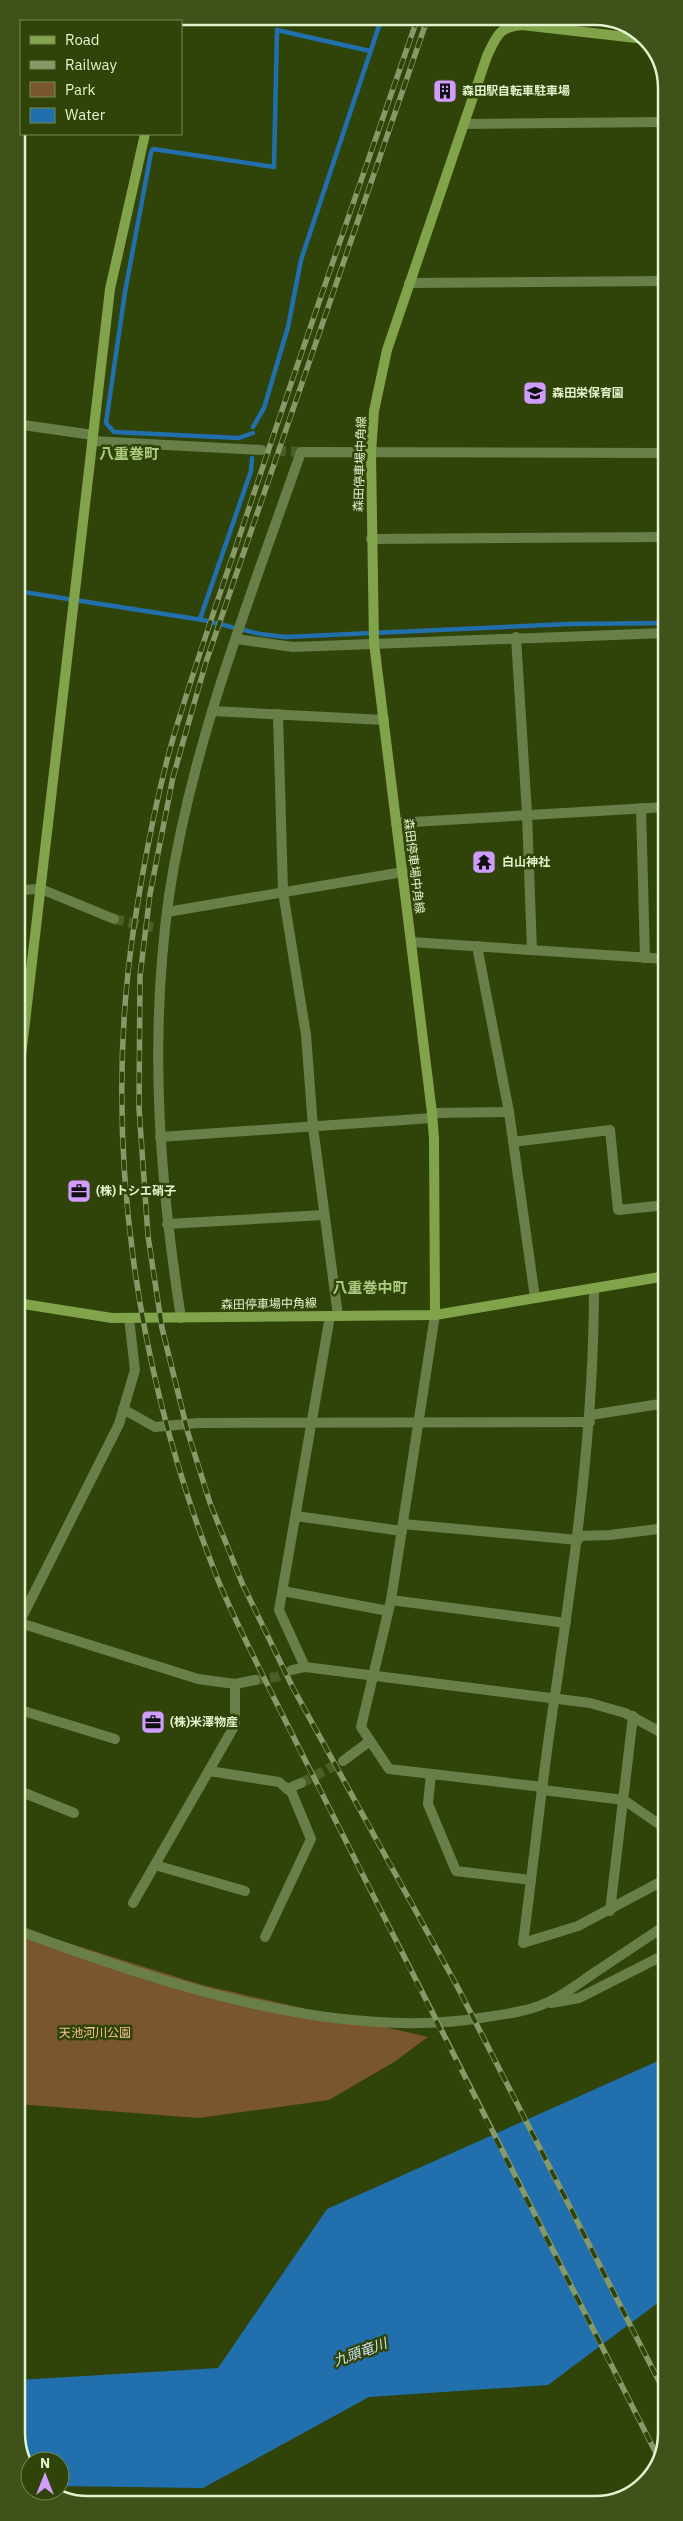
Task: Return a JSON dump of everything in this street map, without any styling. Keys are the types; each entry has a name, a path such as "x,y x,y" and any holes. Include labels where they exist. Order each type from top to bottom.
{"main road":[{"name":"森田停車場中角線","path":"25,1304 112,1318 435,1315 432,1116 374,639 371,453 380,374 409,283 487,56 505,25"},
{"path":"522,25 633,39"},
{"path":"25,1021 110,289 145,135"},
{"path":"435,1315 658,1277"}],"street":[{"path":"464,124 658,122"},
{"path":"409,283 658,281"},
{"path":"25,426 93,438 261,450"},
{"path":"181,1318 166,1224 160,1137 159,1014 161,928 168,912 187,808 212,711 301,452 658,453"},
{"path":"371,539 658,537"},
{"path":"236,640 293,648 374,639 658,632"},
{"path":"516,637 527,814 532,950"},
{"path":"212,711 384,720"},
{"path":"278,714 283,892 306,1035 313,1127 334,1316 312,1423 279,1610 305,1666"},
{"path":"396,822 658,807"},
{"path":"641,808 645,958"},
{"path":"168,912 402,872"},
{"path":"25,890 40,889 114,919"},
{"path":"411,942 658,959"},
{"path":"477,946 513,1142 535,1298"},
{"path":"160,1137 508,1112"},
{"path":"513,1142 610,1130 618,1210 658,1207"},
{"path":"166,1224 324,1214"},
{"path":"594,1288 594,1349 590,1418 578,1538 554,1697 523,1943 578,1926 610,1911 658,1884"},
{"path":"435,1315 390,1605 361,1727 389,1769 624,1800 658,1823"},
{"path":"25,1610 119,1424 136,1370 129,1318"},
{"path":"123,1409 155,1427 198,1423 419,1424 590,1418 658,1405"},
{"path":"296,1516 403,1527 578,1538 658,1529"},
{"path":"283,1591 390,1605 566,1623"},
{"path":"25,1626 198,1678 235,1684 254,1680"},
{"path":"292,1670 305,1666 554,1697 590,1703 633,1716 658,1730"},
{"path":"133,1904 235,1725 235,1684"},
{"path":"25,1711 115,1739"},
{"path":"610,1911 633,1716"},
{"path":"343,1761 370,1741"},
{"path":"209,1771 279,1782 292,1793 311,1840 265,1937"},
{"path":"432,1774 428,1804 456,1871 531,1880"},
{"path":"287,1789 301,1783"},
{"path":"25,1793 74,1812"},
{"path":"155,1865 245,1891"},
{"path":"546,2003 658,1930"},
{"path":"25,1933 89,1956 193,1988 284,2010 369,2023 427,2024 464,2021 507,2014 546,2003 580,1998 658,1958"}],"green space":[{"name":"天池河川公園","path":"25,1930 202,1985 428,2037 394,2062 329,2100 199,2118 25,2105"}],"water":[{"name":"九頭竜川","path":"658,2061 658,2303 548,2385 369,2397 203,2488 70,2486 70,2451 28,2451 25,2433 25,2380 218,2368 327,2209"}],"waterway":[{"path":"253,427 264,408 288,327 301,260 379,25"},
{"path":"253,433 239,438 114,432 106,423 125,292 151,153 153,149 274,167 277,30 370,51"},
{"path":"200,619 251,471 252,458"},
{"path":"25,592 203,620 260,634 285,637 568,624 658,623"}],"tunnel":[{"path":"261,450 301,452"},
{"path":"114,919 156,928"},
{"path":"255,1680 276,1677 292,1670"},
{"path":"301,1783 343,1761"}],"railway":[{"path":"415,25 220,594 174,735 156,806 134,926 125,1009 122,1092 125,1175 133,1259 147,1341 166,1423 190,1502 218,1580 238,1625 299,1748 655,2451"},
{"path":"425,25 206,662 173,777 150,894 140,976 139,1108 148,1236 162,1328 188,1433 210,1503 242,1583 293,1688 457,1986 658,2379"}],"place":[{"name":"森田駅自転車駐車場","path":"445,91"},
{"name":"森田栄保育園","path":"535,393"},
{"name":"白山神社","path":"484,862"},
{"name":"(株)トシエ硝子","path":"79,1191"},
{"name":"(株)米澤物産","path":"153,1722"}],"district":[{"name":"八重巻町","path":"129,454"},
{"name":"八重巻中町","path":"370,1288"}]}
